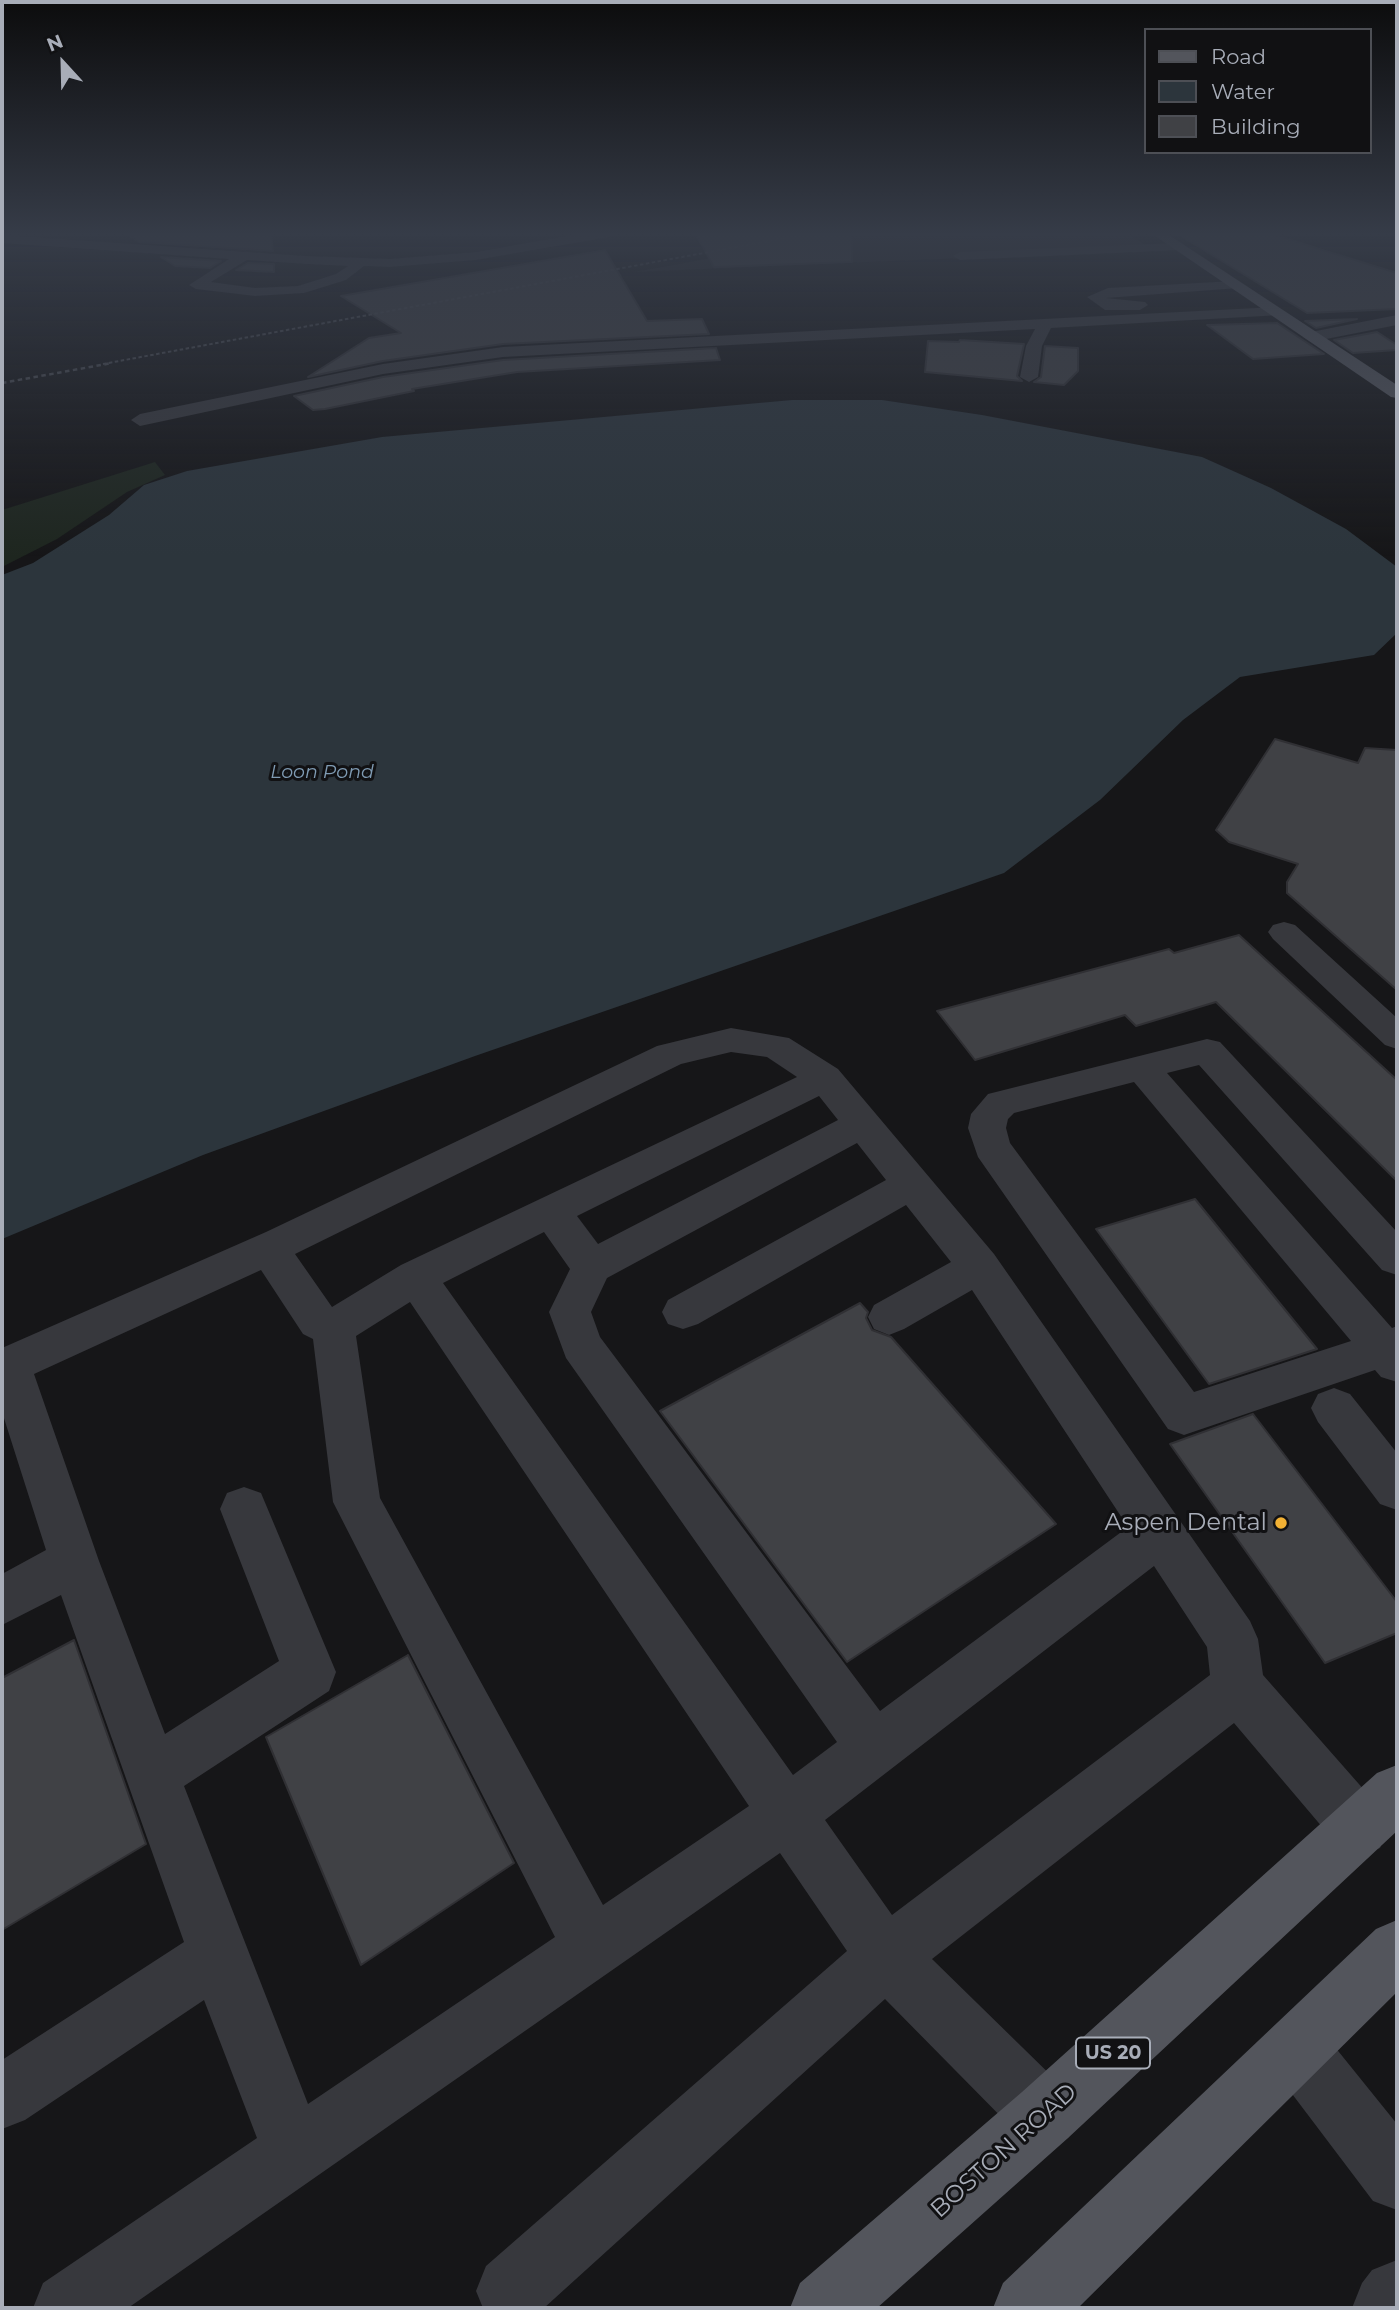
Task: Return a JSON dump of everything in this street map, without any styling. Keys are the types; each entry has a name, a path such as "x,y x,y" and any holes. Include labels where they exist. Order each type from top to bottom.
{"main road":[{"path":"1317,341 1397,393"},
{"name":"BOSTON ROAD","path":"825,2308 1045,2115 1378,1810"},
{"path":"1052,2299 1296,2048 1397,1950"}],"street":[{"path":"141,420 383,369 491,353 731,341"},
{"path":"1029,377 1037,341"},
{"path":"1284,932 1397,1037"},
{"path":"295,2151 263,2076 74,1561 6,1367 269,1248 670,1055 731,1040 776,1046 825,1078 979,1266 1160,1532 1232,1639 1238,1687 1378,1810"},
{"path":"1142,1068 1393,1352 1184,1415 992,1147 987,1128 990,1114 1001,1103 1207,1051 1397,1259"},
{"path":"333,1328 416,1277 825,1078"},
{"path":"862,1124 592,1267 570,1312 581,1345 873,1747"},
{"path":"683,1312 911,1184"},
{"path":"551,1211 592,1267"},
{"path":"269,1248 318,1322 333,1328"},
{"path":"889,1317 979,1266"},
{"path":"416,1277 886,1957 1045,2115"},
{"path":"333,1328 357,1502 593,1947"},
{"path":"1334,1408 1397,1489"},
{"path":"153,1774 310,1672 244,1508"},
{"path":"68,2308 787,1814 1160,1532"},
{"path":"2,1601 74,1561"},
{"path":"507,2302 886,1957 1238,1687"},
{"path":"2,2097 220,1954"},
{"path":"1296,2048 1397,2177"},
{"path":"1387,2308 1397,2295"}],"shaded area":[{"path":"155,462 165,475 127,492 57,539 2,567 2,510"}],"water":[{"name":"Loon Pond","path":"792,400 882,400 982,415 1202,457 1271,488 1346,529 1397,567 1397,633 1374,655 1240,677 1183,720 1100,800 1004,873 475,1056 203,1155 2,1239 2,575 33,563 109,515 144,485 187,471 382,437"}],"building":[{"path":"365,341 569,341 503,344 383,361 308,377"},
{"path":"928,341 1024,344 1017,376 1022,381 925,372"},
{"path":"1228,341 1304,341 1324,354 1253,359"},
{"path":"1335,341 1391,341 1397,345 1397,350 1353,353"},
{"path":"1045,346 1078,348 1078,371 1064,385 1034,382 1041,377"},
{"path":"716,348 720,360 517,372 412,389 414,391 325,409 313,410 294,396 383,377 503,360"},
{"path":"1275,739 1358,763 1365,748 1397,750 1397,990 1287,893 1287,882 1298,864 1229,842 1216,830"},
{"path":"1239,935 1397,1080 1397,1181 1216,1002 1136,1026 1125,1015 975,1060 937,1011 1169,949 1174,953"},
{"path":"1195,1199 1317,1349 1209,1384 1096,1229"},
{"path":"860,1303 868,1312 866,1318 872,1330 891,1337 1056,1524 847,1662 660,1411"},
{"name":"Aspen Dental","path":"1253,1414 1397,1602 1397,1633 1325,1663 1170,1444"},
{"path":"74,1640 146,1844 2,1930 2,1678"},
{"path":"408,1655 514,1863 361,1965 266,1737"}],"railway":[{"path":"103,364 229,341"},
{"path":"2,383 112,363"}],"place":[{"name":"Aspen Dental","path":"1281,1523"}]}
